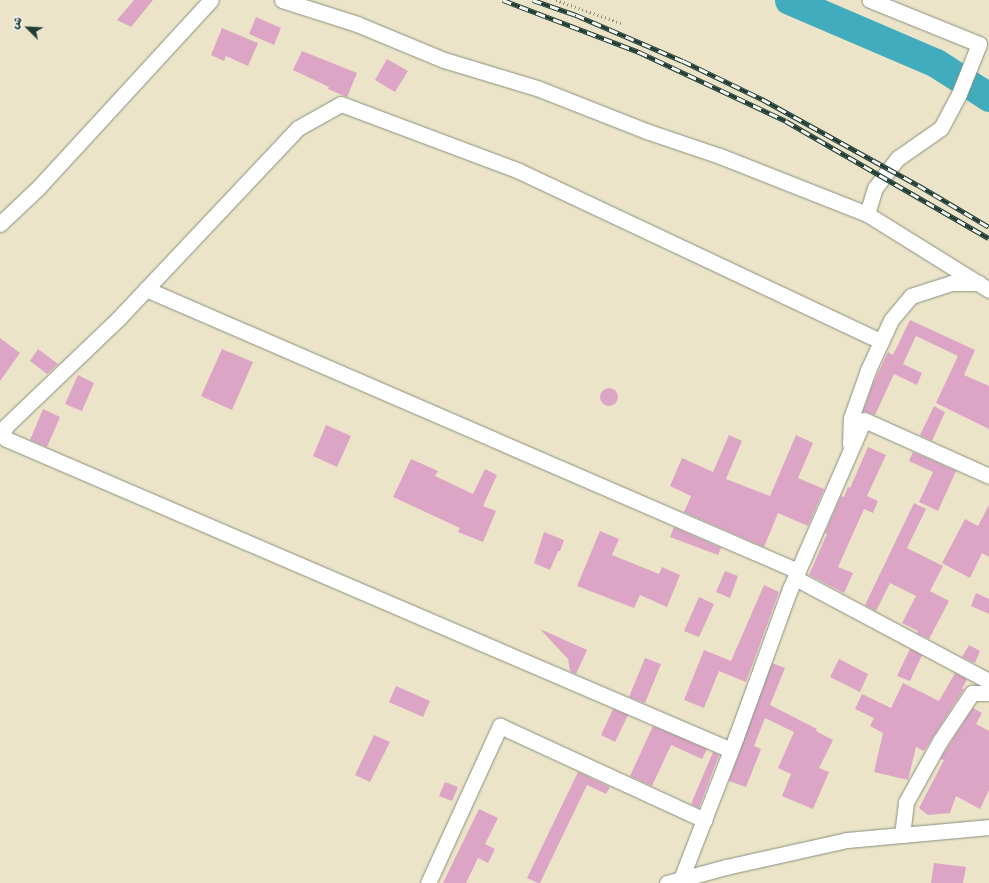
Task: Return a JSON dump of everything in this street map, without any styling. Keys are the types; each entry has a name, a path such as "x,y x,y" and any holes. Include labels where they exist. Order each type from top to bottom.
{"street":[{"path":"0,224 38,188 211,0"},
{"path":"282,0 357,24 444,60 537,88 646,131 720,156 867,214 984,287"},
{"path":"867,214 875,188 898,158 941,128 959,94 979,44 870,0"},
{"path":"731,750 6,439 3,434 6,426 118,319 298,128 341,104 519,171 881,341"},
{"path":"850,453 851,418 868,370 891,320 911,296 952,282 984,287"},
{"path":"146,289 797,574 989,681"},
{"path":"674,881 704,820 797,574 864,420 989,476"},
{"path":"902,835 906,802 940,741 972,693 989,693"},
{"path":"428,883 500,726 704,820"},
{"path":"674,881 708,877 847,840 989,827"}],"path":[{"path":"556,0 620,23"}],"building":[{"path":"134,0 153,0 131,27 117,20"},
{"path":"256,17 281,28 274,45 249,34"},
{"path":"222,28 258,43 248,66 226,56 224,61 211,55"},
{"path":"302,51 357,73 347,97 328,89 329,87 293,70"},
{"path":"387,59 408,71 395,92 375,80"},
{"path":"910,320 975,350 964,375 989,386 989,429 936,403 958,356 916,336 903,364 922,373 917,385 894,374 875,415 863,411 872,386 888,352 893,355"},
{"path":"0,338 20,353 0,381"},
{"path":"38,349 58,364 47,374 30,361"},
{"path":"222,349 253,362 232,410 201,396"},
{"path":"78,375 94,383 82,411 65,404"},
{"path":"609,388 615,391 618,397 615,403 609,406 603,403 600,397 603,391"},
{"path":"934,406 945,412 932,441 920,435"},
{"path":"43,409 60,417 47,447 30,440"},
{"path":"326,425 351,436 337,467 313,456"},
{"path":"729,435 742,441 726,479 770,496 796,435 813,443 798,478 824,489 808,526 778,513 764,547 684,512 691,496 670,486 682,458 713,472"},
{"path":"868,447 886,455 867,496 878,501 873,513 864,509 838,567 853,573 844,593 809,575 827,534 825,533 841,496 844,497 848,487 850,488"},
{"path":"913,452 956,471 938,511 919,502 933,472 909,461"},
{"path":"411,459 438,471 435,476 473,494 485,469 497,475 483,506 496,511 483,542 458,532 460,528 393,497"},
{"path":"914,503 926,509 907,548 943,566 930,591 949,601 929,639 917,633 918,631 902,623 916,596 890,583 876,611 865,605"},
{"path":"989,505 989,557 982,553 970,578 942,563 965,519 978,526"},
{"path":"674,527 721,548 718,555 670,537"},
{"path":"600,531 619,539 612,555 659,574 662,567 680,575 667,607 640,595 634,608 577,586"},
{"path":"544,532 564,540 550,570 534,563"},
{"path":"725,571 738,576 730,598 716,592"},
{"path":"764,585 779,592 746,682 719,671 704,708 684,700 704,650 731,661"},
{"path":"976,593 989,599 989,614 971,606"},
{"path":"699,597 714,604 699,637 684,631"},
{"path":"540,629 587,650 576,674 570,671 568,659"},
{"path":"969,645 980,651 975,663 962,657"},
{"path":"910,649 922,655 910,681 897,676"},
{"path":"645,658 661,664 645,703 629,697"},
{"path":"839,659 868,674 860,692 830,677"},
{"path":"772,663 785,668 770,705 817,729 816,731 833,740 819,768 829,772 813,809 782,796 791,774 778,768 794,732 765,718 754,746 761,749 746,787 729,781"},
{"path":"955,673 967,679 962,689 964,689 924,751 916,747 908,780 874,772 883,733 870,726 874,718 855,709 862,694 891,708 903,683 939,701"},
{"path":"396,686 430,701 423,717 389,702"},
{"path":"973,708 982,713 976,724 989,731 989,790 980,809 956,796 950,813 928,815 919,808 944,760 940,759"},
{"path":"613,709 628,715 615,742 601,735"},
{"path":"653,726 707,749 702,759 671,745 652,786 630,776"},
{"path":"374,735 390,742 370,782 355,775"},
{"path":"713,752 719,755 699,808 691,804"},
{"path":"578,772 610,787 606,794 587,785 540,883 538,883 527,878"},
{"path":"445,782 458,787 452,801 439,796"},
{"path":"479,809 498,818 485,844 495,849 488,863 478,858 466,883 443,883"},
{"path":"934,863 966,867 963,883 931,883"}],"waterway":[{"path":"789,0 936,63 989,97"}],"railway":[{"path":"503,0 639,52 786,121 989,238"},
{"path":"533,0 576,15 683,61 762,99 918,185 989,227"}]}
